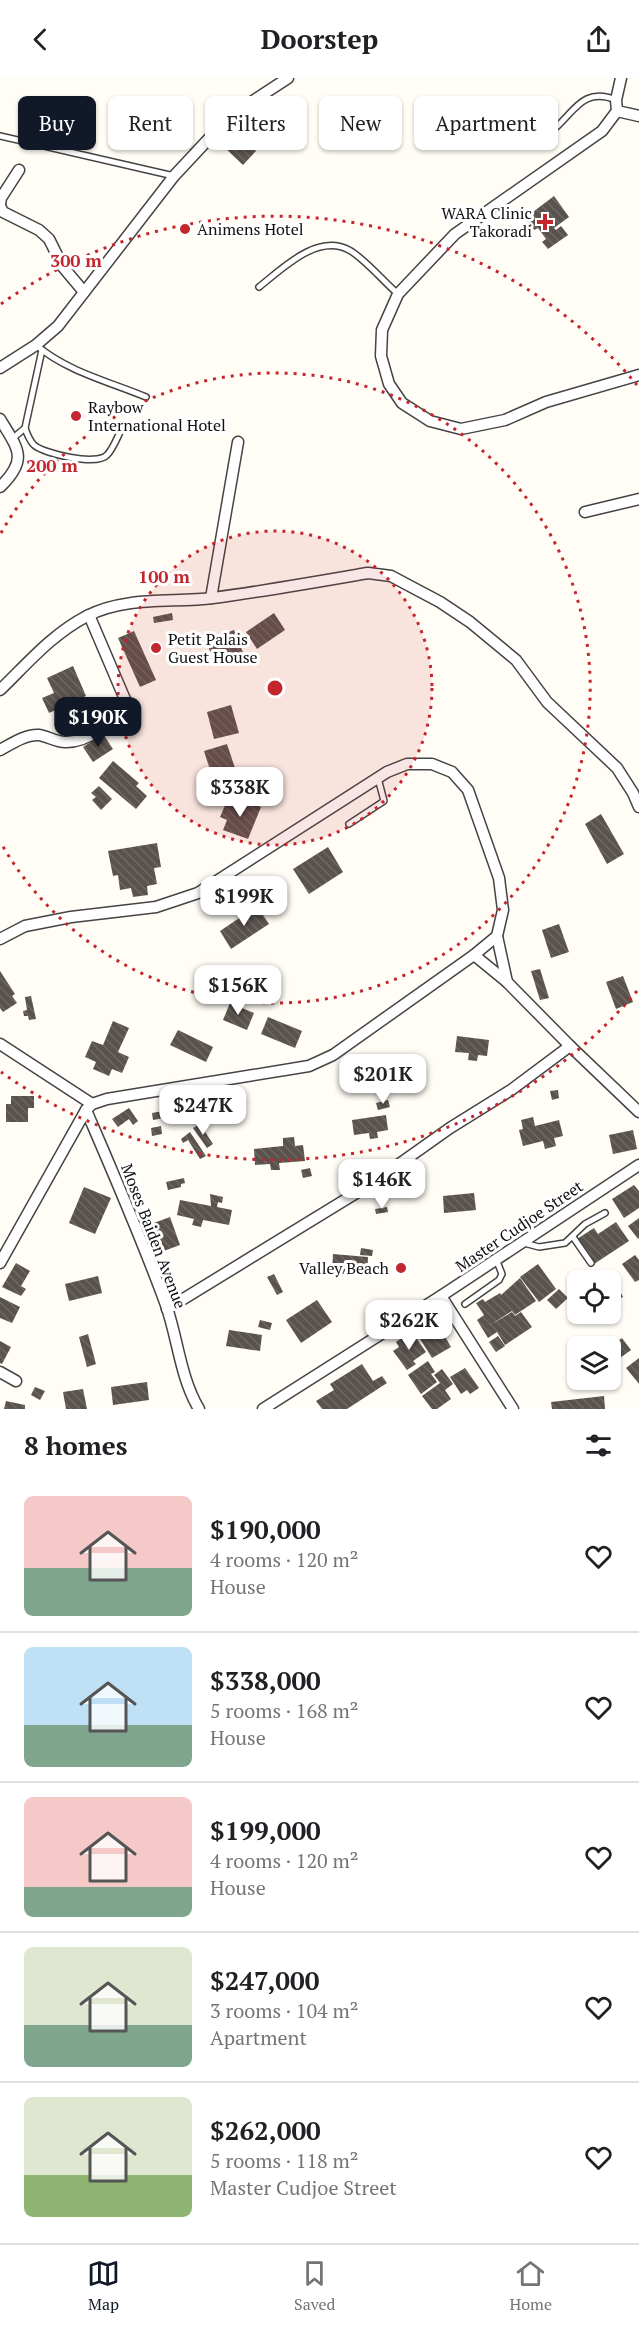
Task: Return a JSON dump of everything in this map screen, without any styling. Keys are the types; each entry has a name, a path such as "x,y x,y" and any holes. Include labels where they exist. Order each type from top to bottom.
{"street":[{"path":"0,368 39,348 174,176 230,116 288,78"},
{"path":"621,78 617,106 602,131 455,234 398,294 382,330 381,356 389,384 402,403 430,421 461,429 505,420 546,402 639,375"},
{"path":"617,106 639,116"},
{"path":"19,170 1,198 0,205 3,212 39,230 49,239 63,267 84,292"},
{"path":"0,419 6,435 18,454 18,464 0,487"},
{"path":"211,598 238,442"},
{"path":"585,512 639,499"},
{"path":"0,690 51,639 89,615 119,606 153,601 211,598 368,573 391,576 440,602 470,622 516,660 547,702 617,768 639,807"},
{"path":"0,750 27,736 40,735 66,743 88,736 118,715 127,704 89,615"},
{"path":"0,939 25,926 71,917 156,907 198,893 378,778 407,764 432,764 452,772 468,790 499,879 503,910 497,936 507,982"},
{"path":"0,1263 89,1107 107,1099 309,1066 333,1054 474,955 497,936"},
{"path":"474,955 507,982 639,1112"},
{"path":"0,1044 89,1107"},
{"path":"167,1309 371,1184 450,1128 511,1090 570,1046"},
{"name":"Moses Baiden Avenue","path":"89,1107 138,1229 167,1309 189,1389 200,1409"},
{"name":"Master Cudjoe Street","path":"262,1409 441,1296 639,1165"},
{"path":"441,1296 513,1409"},
{"path":"0,1372 16,1380"}],"lane":[{"path":"558,125 583,99 591,96 604,95 617,106"},
{"path":"0,136 174,176"},
{"path":"259,287 296,258 317,248 338,245 351,251 398,294"},
{"path":"121,430 108,455 100,460 91,461 41,449 28,437 25,428 39,348 67,364 146,397"},
{"path":"6,435 25,428"},
{"path":"349,824 384,801 378,778"},
{"path":"522,1242 539,1247 565,1243 585,1224 605,1213"},
{"path":"573,1237 591,1263"},
{"path":"465,1304 499,1280 502,1274 496,1259"}],"building":[{"path":"227,150 256,151 243,165"},
{"name":"WARA Clinic Takoradi","path":"554,196 569,217 554,228 556,230 561,226 568,235 548,249 542,242 546,239 538,228 534,230 525,218"},
{"path":"172,613 173,620 154,623 153,617"},
{"path":"274,613 285,630 257,649 246,632"},
{"path":"234,630 244,655 216,666 206,641"},
{"path":"134,631 156,680 140,687 118,638"},
{"path":"73,666 86,696 49,713 42,698 54,693 47,678"},
{"path":"231,705 239,733 214,739 207,712"},
{"path":"103,734 113,749 93,762 83,747"},
{"path":"227,744 235,768 212,776 204,751"},
{"path":"113,761 139,783 136,786 147,796 136,809 99,778"},
{"path":"99,786 112,799 101,810 92,800 96,797 91,793"},
{"path":"236,798 261,807 248,839 223,830 227,820 220,817 226,803 233,806"},
{"path":"601,814 624,854 607,864 585,824"},
{"path":"157,843 161,867 154,868 157,884 147,886 148,895 133,897 131,888 120,890 118,875 113,876 108,851"},
{"path":"328,847 343,872 309,894 293,869"},
{"path":"257,906 269,924 231,949 220,931"},
{"path":"559,924 569,952 551,958 542,930"},
{"path":"540,969 549,998 540,1000 531,971"},
{"path":"0,971 15,994 12,996 17,1003 3,1012 0,1008"},
{"path":"623,976 633,1002 616,1009 606,982"},
{"path":"31,996 36,1019 29,1020 28,1016 24,1016 23,1011 27,1010 25,997"},
{"path":"230,1003 254,1013 247,1030 223,1020"},
{"path":"268,1017 302,1031 295,1048 261,1034"},
{"path":"113,1021 129,1028 118,1052 129,1057 122,1073 112,1069 109,1076 93,1069 96,1062 85,1057 92,1041 103,1045"},
{"path":"178,1030 213,1047 206,1062 170,1045"},
{"path":"457,1036 489,1040 487,1056 478,1055 477,1061 468,1060 469,1053 455,1052"},
{"path":"558,1090 559,1098 552,1100 550,1091"},
{"path":"11,1096 34,1096 34,1108 28,1108 28,1122 6,1122 6,1104 11,1104"},
{"path":"388,1100 390,1107 378,1110 376,1103"},
{"path":"129,1108 138,1121 133,1125 129,1119 118,1127 112,1119"},
{"path":"163,1111 164,1118 153,1120 152,1113"},
{"path":"386,1115 388,1130 377,1132 378,1138 370,1139 369,1133 354,1135 352,1120"},
{"path":"533,1117 535,1126 559,1120 563,1136 554,1138 556,1146 545,1149 543,1141 523,1146 519,1130 523,1129 521,1120"},
{"path":"200,1124 213,1144 207,1148 193,1128"},
{"path":"161,1126 162,1134 152,1136 151,1128"},
{"path":"633,1130 637,1149 613,1154 609,1135"},
{"path":"190,1132 206,1156 200,1159 188,1140 183,1143 181,1139"},
{"path":"294,1137 295,1146 303,1145 305,1161 279,1163 280,1170 271,1170 270,1164 255,1165 254,1149 283,1146 283,1138"},
{"path":"310,1168 312,1176 303,1178 301,1170"},
{"path":"184,1178 185,1183 181,1184 181,1187 168,1190 166,1182"},
{"path":"634,1185 639,1191 639,1208 624,1218 612,1199"},
{"path":"84,1187 111,1198 95,1234 69,1223"},
{"path":"474,1193 476,1210 444,1213 443,1196"},
{"path":"210,1194 223,1197 222,1203 218,1202 217,1207 232,1210 229,1225 203,1220 201,1227 192,1225 194,1219 177,1215 180,1200 211,1206"},
{"path":"387,1207 388,1212 376,1214 375,1209"},
{"path":"170,1217 180,1245 161,1252 151,1224"},
{"path":"639,1218 639,1238 638,1239 628,1226"},
{"path":"616,1222 629,1241 594,1264 577,1239 594,1228 598,1234"},
{"path":"361,1248 373,1250 372,1256 360,1255"},
{"path":"333,1254 368,1257 367,1276 332,1273"},
{"path":"635,1255 639,1260 639,1280 635,1282 622,1264"},
{"path":"16,1263 30,1271 21,1286 26,1289 21,1296 2,1287"},
{"path":"538,1264 556,1289 539,1302 520,1277"},
{"path":"274,1274 283,1292 277,1295 267,1277"},
{"path":"98,1276 102,1293 69,1301 65,1284"},
{"path":"520,1278 536,1301 515,1315 512,1311 490,1325 512,1312 515,1316 521,1312 532,1327 505,1345 497,1332 488,1338 477,1320 484,1315 476,1303 483,1299 485,1302 500,1293 501,1295"},
{"path":"559,1289 567,1297 556,1309 547,1300"},
{"path":"0,1297 20,1307 12,1323 0,1318"},
{"path":"317,1300 332,1322 301,1343 286,1320"},
{"path":"430,1311 451,1347 432,1358 410,1323"},
{"path":"260,1320 272,1323 270,1330 258,1327"},
{"path":"229,1330 262,1335 260,1351 226,1346"},
{"path":"88,1334 96,1364 87,1367 79,1337"},
{"path":"407,1334 411,1339 415,1336 426,1352 413,1361 416,1364 407,1370 393,1351 399,1347 396,1342"},
{"path":"498,1336 505,1346 496,1352 489,1342"},
{"path":"621,1339 631,1350 621,1357"},
{"path":"0,1341 11,1347 2,1364 0,1363"},
{"path":"639,1358 639,1384 626,1368"},
{"path":"428,1361 435,1372 431,1374 437,1382 421,1394 408,1375"},
{"path":"362,1364 373,1381 382,1376 387,1383 347,1409 322,1409 316,1401 334,1390 330,1384"},
{"path":"465,1368 479,1388 470,1394 467,1390 461,1394 450,1377"},
{"path":"442,1369 453,1384 445,1390 451,1399 437,1409 432,1409 422,1396 440,1383 434,1375"},
{"path":"147,1382 149,1400 113,1405 111,1387"},
{"path":"35,1387 45,1391 40,1400 31,1395"},
{"path":"83,1389 87,1409 66,1409 63,1392"},
{"path":"604,1396 605,1409 552,1409 551,1402"},
{"path":"6,1401 25,1405 25,1409 4,1409"}],"place":[{"name":"WARA Clinic Takoradi","path":"545,222"},
{"name":"Animens Hotel","path":"185,229"},
{"name":"Raybow International Hotel","path":"76,416"},
{"name":"Petit Palais Guest House","path":"156,648"},
{"name":"Valley Beach","path":"401,1268"}]}
